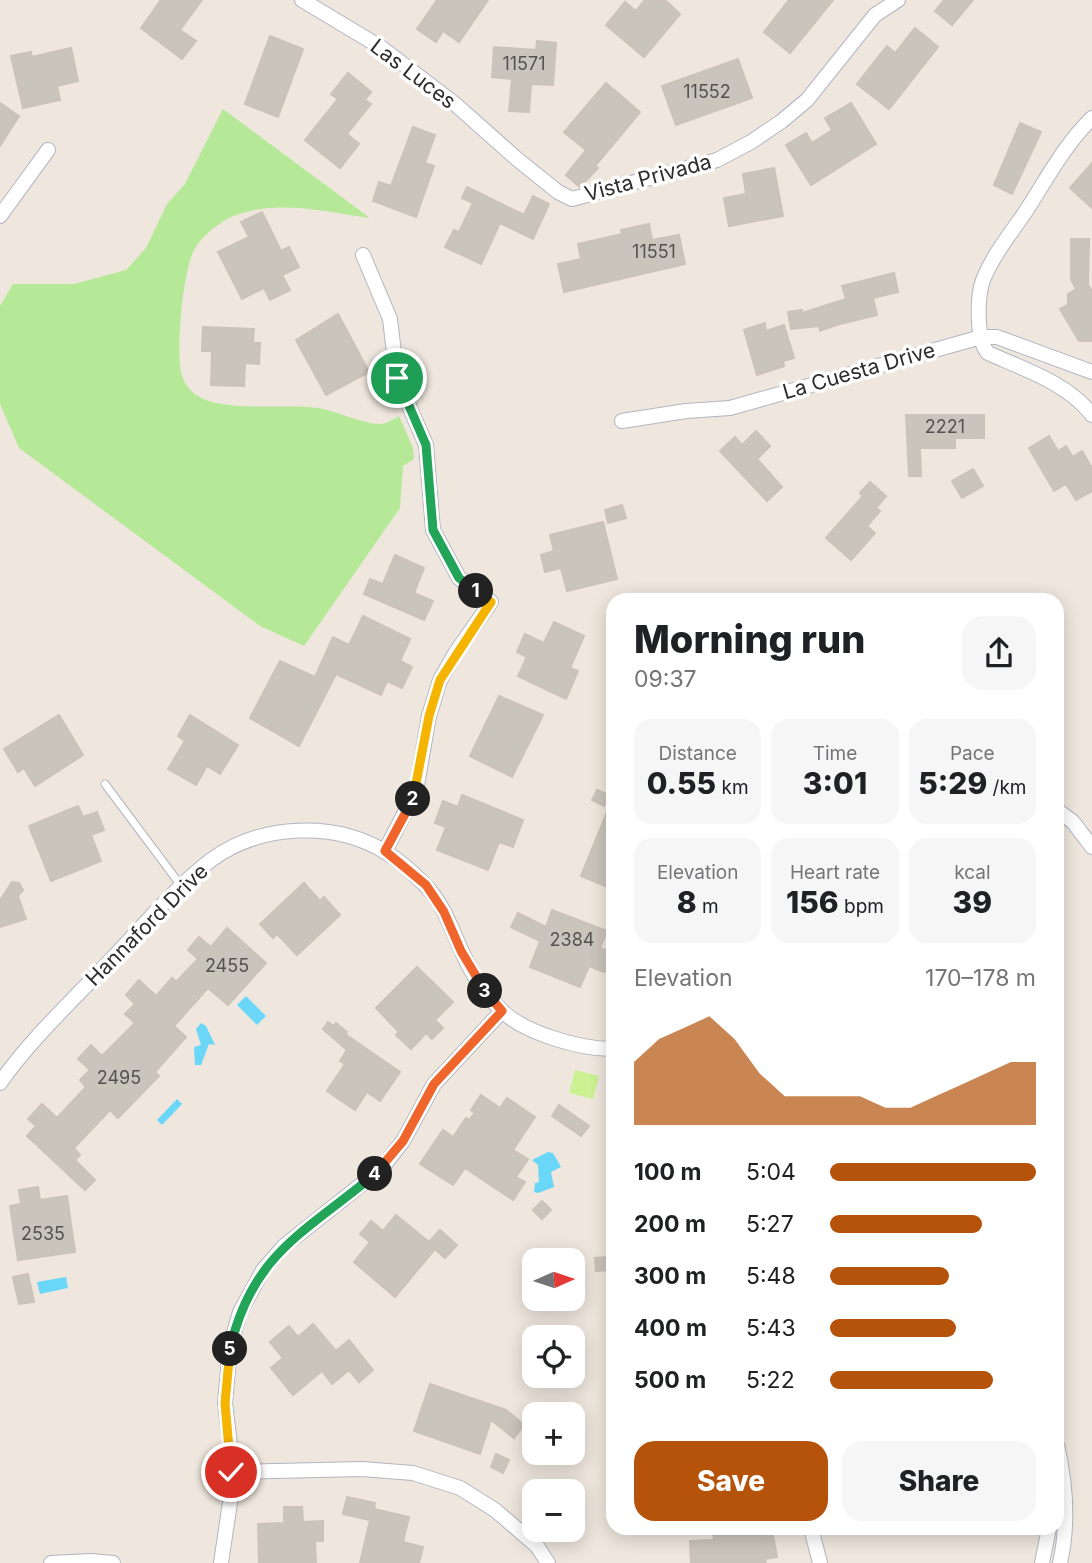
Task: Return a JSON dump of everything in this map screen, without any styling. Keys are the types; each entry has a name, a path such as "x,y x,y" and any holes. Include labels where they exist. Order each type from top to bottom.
{"street":[{"name":"Las Luces","path":"302,0 382,48 455,104 517,159"},
{"name":"Vista Privada","path":"517,159 558,192 572,199 717,160 761,135 807,100 875,15 898,0"},
{"path":"1092,118 1054,167 984,278 979,303 982,347 988,354 1054,384 1080,401 1092,415"},
{"path":"0,216 48,150"},
{"path":"363,255 390,319 397,378 426,445 433,530 459,578 491,602 440,680 429,716 416,790 385,851"},
{"name":"La Cuesta Drive","path":"622,421 686,411 730,408 981,337 997,337 1092,372"},
{"path":"1064,815 1073,821 1092,847"},
{"name":"Hannaford Drive","path":"0,1083 43,1033 211,860 227,850 264,835 286,831 328,832 385,851 426,885 444,912 471,970 502,1011 554,1039 594,1049 606,1049"},
{"path":"221,1563 232,1489 225,1403 230,1347 240,1312 262,1270 284,1246 381,1169 403,1141 434,1084 502,1011"},
{"path":"231,1472 362,1469 413,1473 460,1488 495,1510 537,1546 548,1563"},
{"path":"1060,1563 1066,1522 1064,1475"},
{"path":"813,1535 820,1563"},
{"path":"1042,1563 1048,1535"},
{"path":"51,1563 90,1560 113,1563"}],"lane":[{"path":"106,783 182,887"}],"green space":[{"path":"223,109 370,218 299,208 263,209 229,218 209,232 194,250 184,293 179,350 185,382 198,396 223,404 318,408 380,424 399,416 413,448 414,459 403,466 400,508 304,646 260,626 19,448 0,404 0,306 13,284 74,284 126,270 146,248 167,204 185,184"},
{"path":"575,1070 599,1076 593,1099 569,1093"}],"water":[{"path":"246,996 266,1016 257,1025 237,1005"},
{"path":"201,1023 206,1026 215,1045 209,1044 201,1065 195,1065 194,1047 201,1045 196,1029"},
{"path":"177,1099 182,1104 162,1125 157,1120"},
{"path":"548,1152 553,1153 561,1167 551,1172 554,1187 534,1192 535,1183 539,1182 538,1165 532,1160"},
{"path":"66,1277 68,1288 40,1294 37,1282"}],"building":[{"path":"161,0 202,0 180,30 196,41 182,59 141,28"},
{"path":"437,0 488,0 459,42 443,31 436,42 417,29"},
{"path":"645,0 665,0 680,14 644,57 606,25 625,2 636,11"},
{"path":"789,0 833,0 790,53 764,32"},
{"path":"944,0 973,0 952,25 935,11"},
{"path":"915,28 938,47 889,109 857,84 887,46 895,53"},
{"path":"270,36 303,49 278,117 245,104"},
{"path":"537,41 556,43 553,85 531,84 529,112 509,111 512,79 492,77 494,47 536,50"},
{"path":"71,48 78,81 57,86 60,100 23,108 11,56 31,52 32,57"},
{"path":"738,59 752,98 676,125 662,86"},
{"path":"348,73 371,92 365,100 371,104 347,134 359,144 340,168 305,140 338,99 331,94"},
{"path":"606,83 640,112 595,166 598,168 580,187 566,175 586,150 564,132"},
{"path":"0,103 19,116 0,146"},
{"path":"851,103 876,144 811,185 786,145 806,133 812,143 832,130 825,118"},
{"path":"1020,123 1041,132 1012,194 994,185"},
{"path":"413,127 435,135 425,163 434,166 416,217 373,201 379,182 391,186"},
{"path":"1092,163 1092,208 1070,188"},
{"path":"774,168 783,216 729,226 724,198 746,194 743,174"},
{"path":"467,187 524,215 533,196 549,204 533,239 500,223 481,264 445,247 454,230 459,232 473,203 462,198"},
{"path":"262,212 281,251 289,247 299,267 282,275 290,290 270,300 264,288 242,299 218,252 249,237 241,222"},
{"path":"649,224 652,240 679,235 685,264 564,292 558,264 581,259 578,244 622,234 621,230"},
{"path":"1071,239 1089,239 1088,285 1092,291 1092,341 1079,341 1060,309 1068,305 1068,294 1076,289 1071,279"},
{"path":"894,273 898,292 873,298 877,315 820,331 819,326 791,329 788,312 802,310 802,313 846,299 842,286"},
{"path":"338,314 369,372 326,395 296,340"},
{"path":"765,323 766,331 784,325 794,358 783,361 784,366 757,375 744,330"},
{"path":"203,327 254,329 253,343 260,343 259,364 245,363 244,386 211,385 212,351 202,351"},
{"path":"906,415 984,415 984,438 955,438 955,448 920,448 921,476 909,476"},
{"path":"756,431 770,446 757,459 782,487 767,501 720,451 735,437 742,445"},
{"path":"1049,436 1058,451 1066,446 1073,457 1082,451 1092,468 1092,491 1076,500 1066,484 1054,491 1029,448"},
{"path":"973,469 983,486 962,498 952,481"},
{"path":"870,482 886,496 876,508 880,511 867,526 875,533 851,560 826,538 863,496 860,493"},
{"path":"622,505 626,518 608,523 605,510"},
{"path":"603,522 617,579 567,591 561,568 545,572 541,555 554,551 550,535"},
{"path":"395,555 424,568 414,593 433,601 424,620 364,594 370,579 383,584"},
{"path":"363,616 410,639 400,661 412,667 402,688 387,681 381,695 336,674 299,746 250,718 280,661 315,677 333,637 349,645"},
{"path":"554,622 584,636 570,668 578,671 566,699 518,676 527,657 517,652 525,634 544,643"},
{"path":"499,696 543,715 512,777 470,756"},
{"path":"59,715 83,755 35,786 24,768 18,772 4,749"},
{"path":"190,715 238,745 220,774 207,766 196,785 168,769 185,741 178,736"},
{"path":"597,790 606,794 604,806 592,800"},
{"path":"462,795 523,820 513,847 499,842 488,870 437,850 446,827 435,823 443,801 458,807"},
{"path":"78,806 83,817 97,812 104,830 91,835 101,861 51,881 29,826"},
{"path":"606,815 606,886 581,876"},
{"path":"12,882 19,883 23,890 18,896 26,919 0,927 0,900"},
{"path":"304,883 320,901 324,897 340,915 297,955 277,934 273,938 260,924"},
{"path":"552,910 606,931 600,948 606,950 604,972 589,966 580,987 530,967 540,941 511,927 518,913 546,927"},
{"path":"227,928 266,963 228,1005 208,988 174,1026 186,1037 155,1072 159,1076 118,1118 110,1110 74,1148 80,1155 75,1160 95,1180 85,1190 27,1136 36,1126 28,1119 42,1104 57,1118 86,1087 80,1080 90,1070 78,1059 91,1045 102,1056 135,1023 125,1014 135,1004 126,995 139,980 156,996 172,978 176,982 198,959 188,950 199,937 211,947"},
{"path":"417,967 453,1002 435,1020 443,1028 432,1039 426,1033 411,1049 396,1035 399,1032 376,1008"},
{"path":"328,1022 334,1026 336,1023 347,1032 345,1034 400,1072 380,1101 367,1092 355,1110 327,1091 345,1064 340,1061 347,1050 323,1029"},
{"path":"481,1095 500,1108 507,1098 535,1117 513,1150 528,1159 516,1177 525,1182 513,1200 465,1168 453,1185 420,1164 443,1130 453,1137 466,1118 469,1120 475,1113 471,1110"},
{"path":"559,1105 589,1126 581,1136 552,1116"},
{"path":"38,1187 40,1200 67,1196 75,1252 18,1260 10,1206 21,1204 19,1190"},
{"path":"542,1201 551,1210 542,1219 533,1210"},
{"path":"396,1215 429,1242 440,1230 457,1245 445,1258 435,1249 395,1297 354,1262 370,1242 360,1234 371,1221 383,1231"},
{"path":"606,1257 606,1270 596,1271 595,1258"},
{"path":"28,1274 34,1302 19,1304 13,1277"},
{"path":"313,1324 336,1351 349,1340 373,1370 359,1382 349,1370 332,1384 322,1371 293,1395 271,1368 283,1358 270,1342 289,1326 298,1337"},
{"path":"430,1384 506,1410 522,1423 514,1438 491,1420 480,1454 414,1431"},
{"path":"496,1454 509,1460 503,1473 491,1467"},
{"path":"347,1497 375,1503 374,1509 409,1517 403,1542 423,1547 419,1563 360,1563 370,1520 343,1514"},
{"path":"284,1507 302,1507 303,1522 323,1521 323,1541 315,1541 316,1563 259,1563 258,1524 284,1523"},
{"path":"713,1535 773,1535 777,1557 765,1559 766,1563 691,1563 690,1541 714,1540"}],"route":[{"path":"231,1472 225,1403 230,1347 240,1312 262,1270 284,1246 381,1169 403,1141 434,1084 502,1011 471,970 444,912 426,885 385,851 416,790 424,738 440,680 491,602 459,578 433,530 426,445 397,378"}]}
